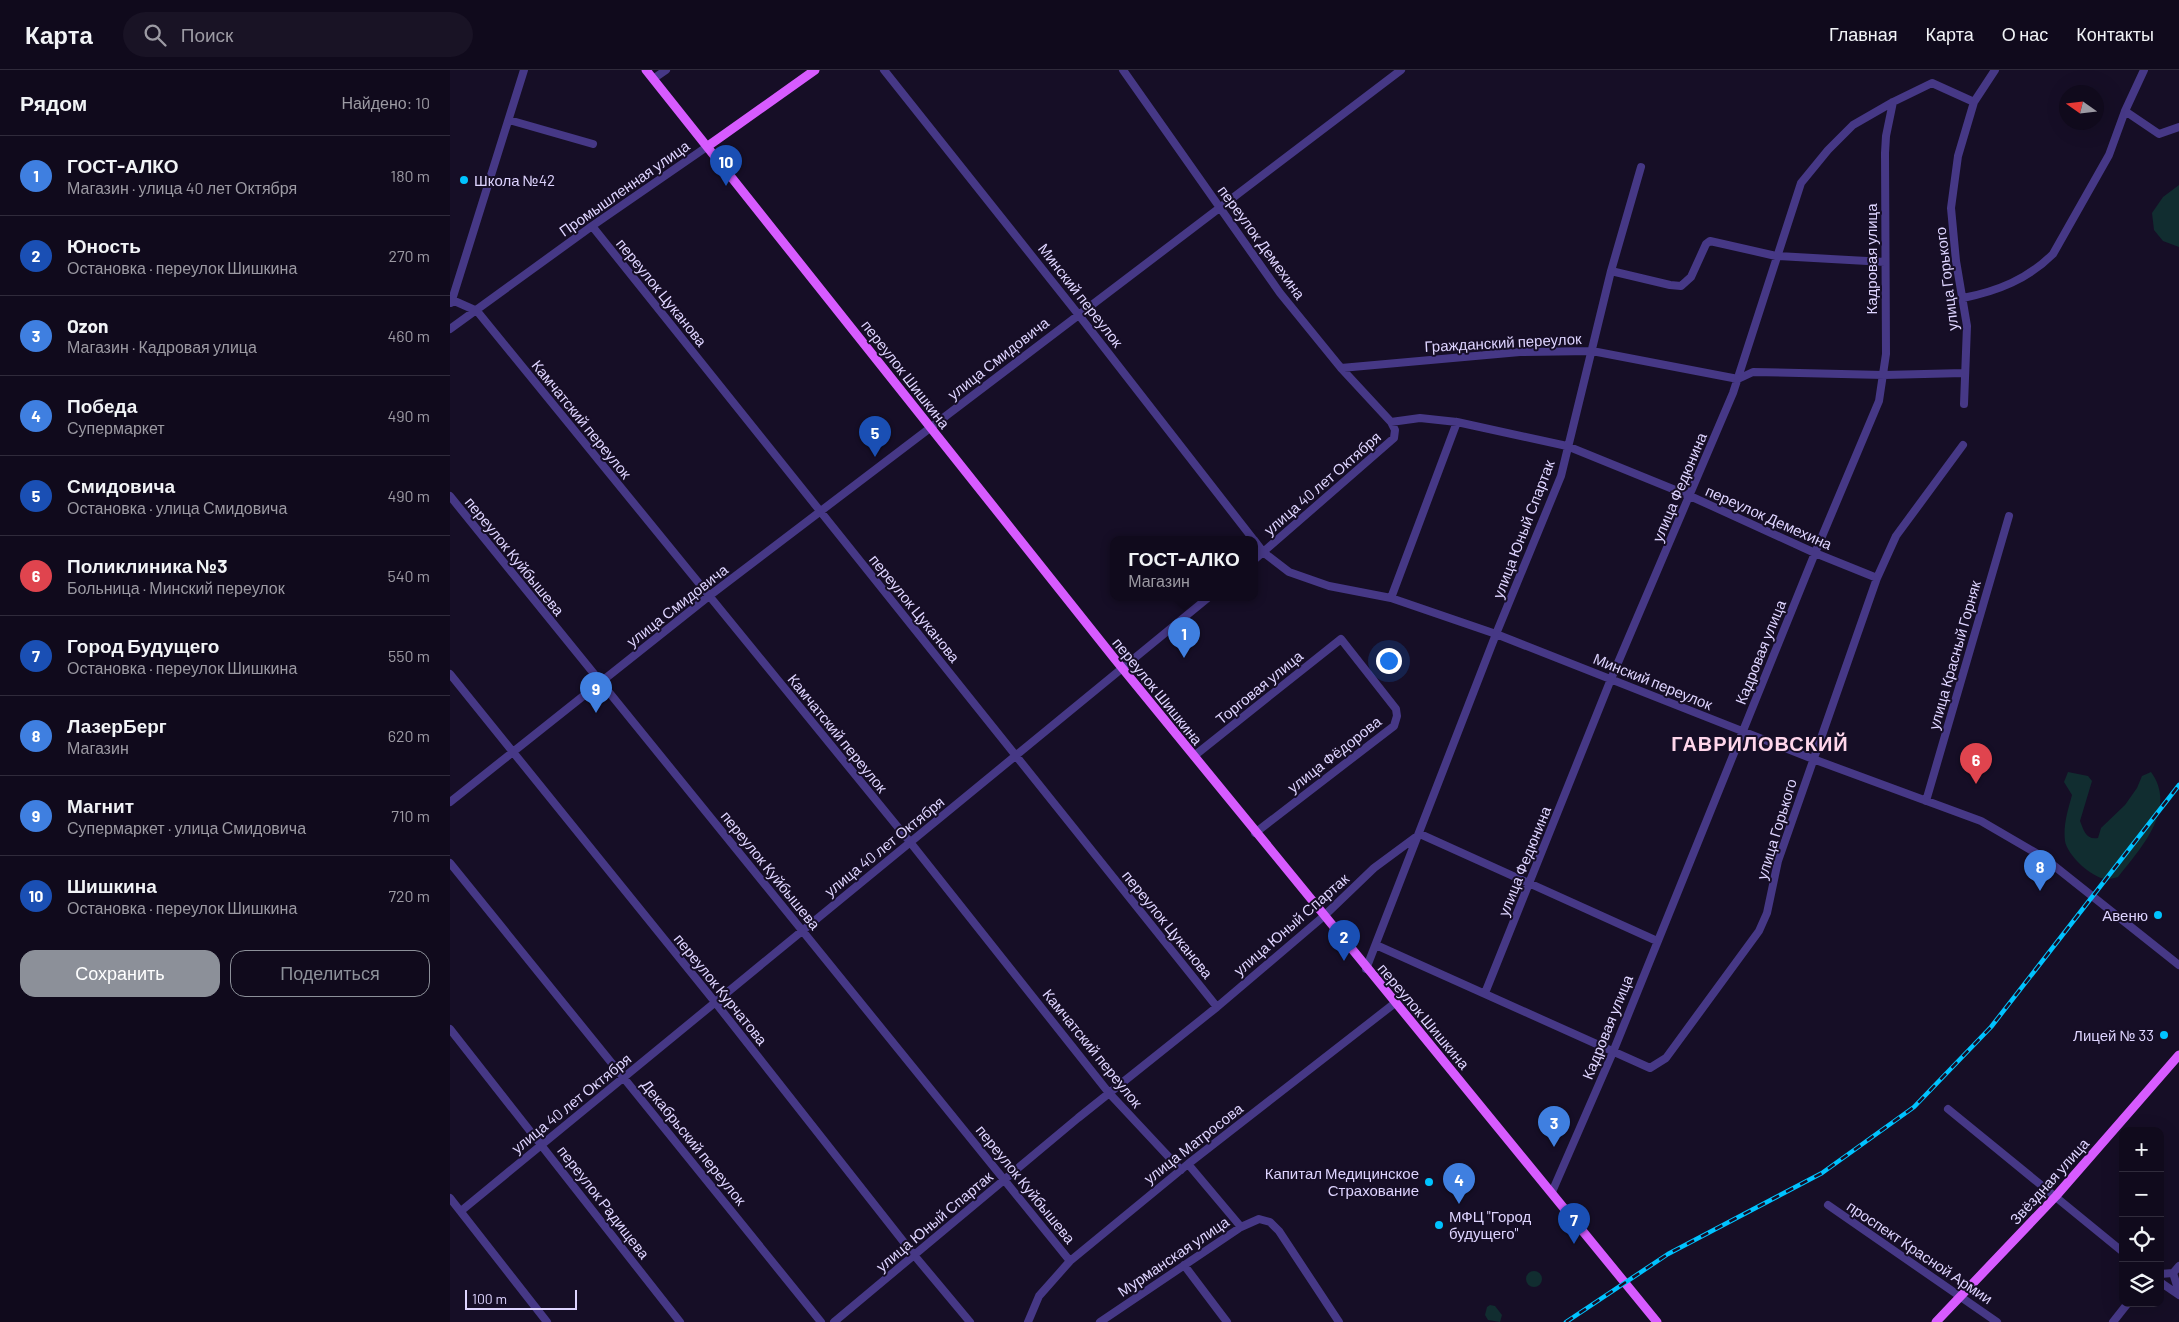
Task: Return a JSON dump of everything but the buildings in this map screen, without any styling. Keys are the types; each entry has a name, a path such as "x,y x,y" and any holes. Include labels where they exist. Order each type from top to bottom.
{"main road":[{"name":"переулок Шишкина","path":"646,70 1255,833 1658,1322"},
{"name":"Промышленная улица","path":"708,146 815,70"},
{"name":"Звёздная улица","path":"1936,1322 2056,1196 2179,1054"}],"street":[{"path":"477,311 451,301 524,70"},
{"path":"653,79 666,70"},
{"name":"Минский переулок","path":"884,70 1251,536"},
{"name":"переулок Демехина","path":"1123,70 1280,292 1341,368 1391,422"},
{"name":"улица Смидовича","path":"450,802 709,596 1401,70"},
{"name":"улица Горького","path":"1964,404 1967,326 1956,261 1951,208 1958,156 1974,102 1995,70"},
{"path":"1963,298 1998,290 2023,278 2041,266 2053,254 2109,155 2125,110 2144,70"},
{"name":"улица Федюнина","path":"1485,993 1611,679 1690,496 1738,378 1801,183 1828,150 1853,125 1893,102 1932,83 1974,102"},
{"name":"Кадровая улица","path":"1552,1192 1613,1052 1815,553 1879,401 1886,354 1884,153 1893,102"},
{"path":"2125,110 2160,134 2179,127"},
{"path":"509,120 593,144"},
{"name":"Промышленная улица","path":"450,329 592,226 708,146"},
{"name":"улица Юный Спартак","path":"1366,969 1420,834 1496,634 1561,476 1611,272 1641,167"},
{"name":"переулок Цуканова","path":"592,226 1217,1006"},
{"path":"1611,272 1681,286 1691,276 1706,244 1710,241 1776,256 1885,262"},
{"name":"Камчатский переулок","path":"477,311 910,842 1109,1093 1181,1170"},
{"name":"Гражданский переулок","path":"1341,368 1520,352 1592,351 1738,378 1753,372 1884,375 1964,373"},
{"name":"переулок Демехина","path":"1420,418 1457,422 1567,446 1690,496 1815,553 1877,578"},
{"name":"улица 40 лет Октября","path":"1258,556 1394,438 1395,430 1391,422 1420,418"},
{"path":"1391,598 1457,422"},
{"name":"улица Горького","path":"1650,1068 1666,1058 1759,931 1767,913 1778,861 1877,578 1896,536 1963,444"},
{"name":"переулок Куйбышева","path":"450,496 1070,1261"},
{"name":"улица Красный Горняк","path":"1926,802 2009,516"},
{"name":"Минский переулок","path":"1258,545 1263,552 1289,572 1329,586 1391,598 1496,634 1813,759 1981,821 2043,857 2179,965"},
{"name":"улица 40 лет Октября","path":"460,1211 1204,601"},
{"name":"Торговая улица","path":"1194,756 1341,639"},
{"name":"улица Фёдорова","path":"1255,833 1394,726 1397,716 1396,709 1341,639"},
{"name":"переулок Курчатова","path":"450,674 715,1002 914,1255 970,1322"},
{"path":"1420,834 1657,941"},
{"name":"улица Юный Спартак","path":"834,1322 1109,1093 1217,1006 1324,916 1374,868 1420,834"},
{"name":"Декабрьский переулок","path":"450,862 821,1322"},
{"name":"переулок Шишкина","path":"1376,945 1650,1068"},
{"name":"улица Матросова","path":"1028,1322 1039,1296 1070,1261 1188,1164 1395,1003"},
{"name":"переулок Радищева","path":"450,1030 542,1144 680,1322"},
{"path":"1948,1109 2119,1249"},
{"path":"1188,1164 1241,1227"},
{"path":"450,1198 547,1322"},
{"name":"проспект Красной Армии","path":"1828,1205 1961,1295 1997,1322"},
{"name":"Мурманская улица","path":"1100,1322 1241,1227 1254,1219 1264,1219 1279,1230 1339,1322"},
{"path":"1184,1265 1227,1322"},
{"path":"2164,1274 2173,1273 2179,1266"},
{"path":"2173,1273 2179,1294"},
{"path":"2164,1285 2179,1294"},
{"path":"2113,1322 2125,1307"}],"green space":[{"path":"2179,185 2179,247 2163,241 2154,230 2152,213 2163,197"},
{"path":"2068,772 2088,776 2092,781 2080,821 2086,834 2091,838 2098,838 2101,828 2125,805 2137,788 2142,776 2151,772 2158,786 2160,800 2153,828 2118,877 2106,879 2094,875 2075,859 2067,847 2065,841 2066,818 2072,795 2064,782"},
{"path":"1531,1271 1537,1271 1542,1276 1540,1285 1531,1287 1526,1282 1526,1276"},
{"path":"1490,1305 1495,1306 1502,1315 1500,1322 1488,1320 1485,1315 1487,1307"}],"railway":[{"path":"1566,1322 1668,1254 1822,1173 1914,1107 1991,1027 2179,785"}],"place":[{"name":"Школа №42","path":"464,180"},
{"name":"Шишкина","path":"726,186"},
{"name":"Смидовича","path":"875,457"},
{"name":"ГОСТ-АЛКО","path":"1184,658"},
{"name":"Магнит","path":"596,713"},
{"name":"Поликлиника №3","path":"1976,784"},
{"name":"ЛазерБерг","path":"2040,891"},
{"name":"Авеню","path":"2158,915"},
{"name":"Юность","path":"1344,961"},
{"name":"Лицей № 33","path":"2164,1035"},
{"name":"Ozon","path":"1554,1147"},
{"name":"Капитал Медицинское Страхование","path":"1429,1182"},
{"name":"Победа","path":"1459,1204"},
{"name":"МФЦ \"Город будущего\"","path":"1439,1225"},
{"name":"Город Будущего","path":"1574,1244"}],"district":[{"name":"ГАВРИЛОВСКИЙ","path":"1760,743"}]}
